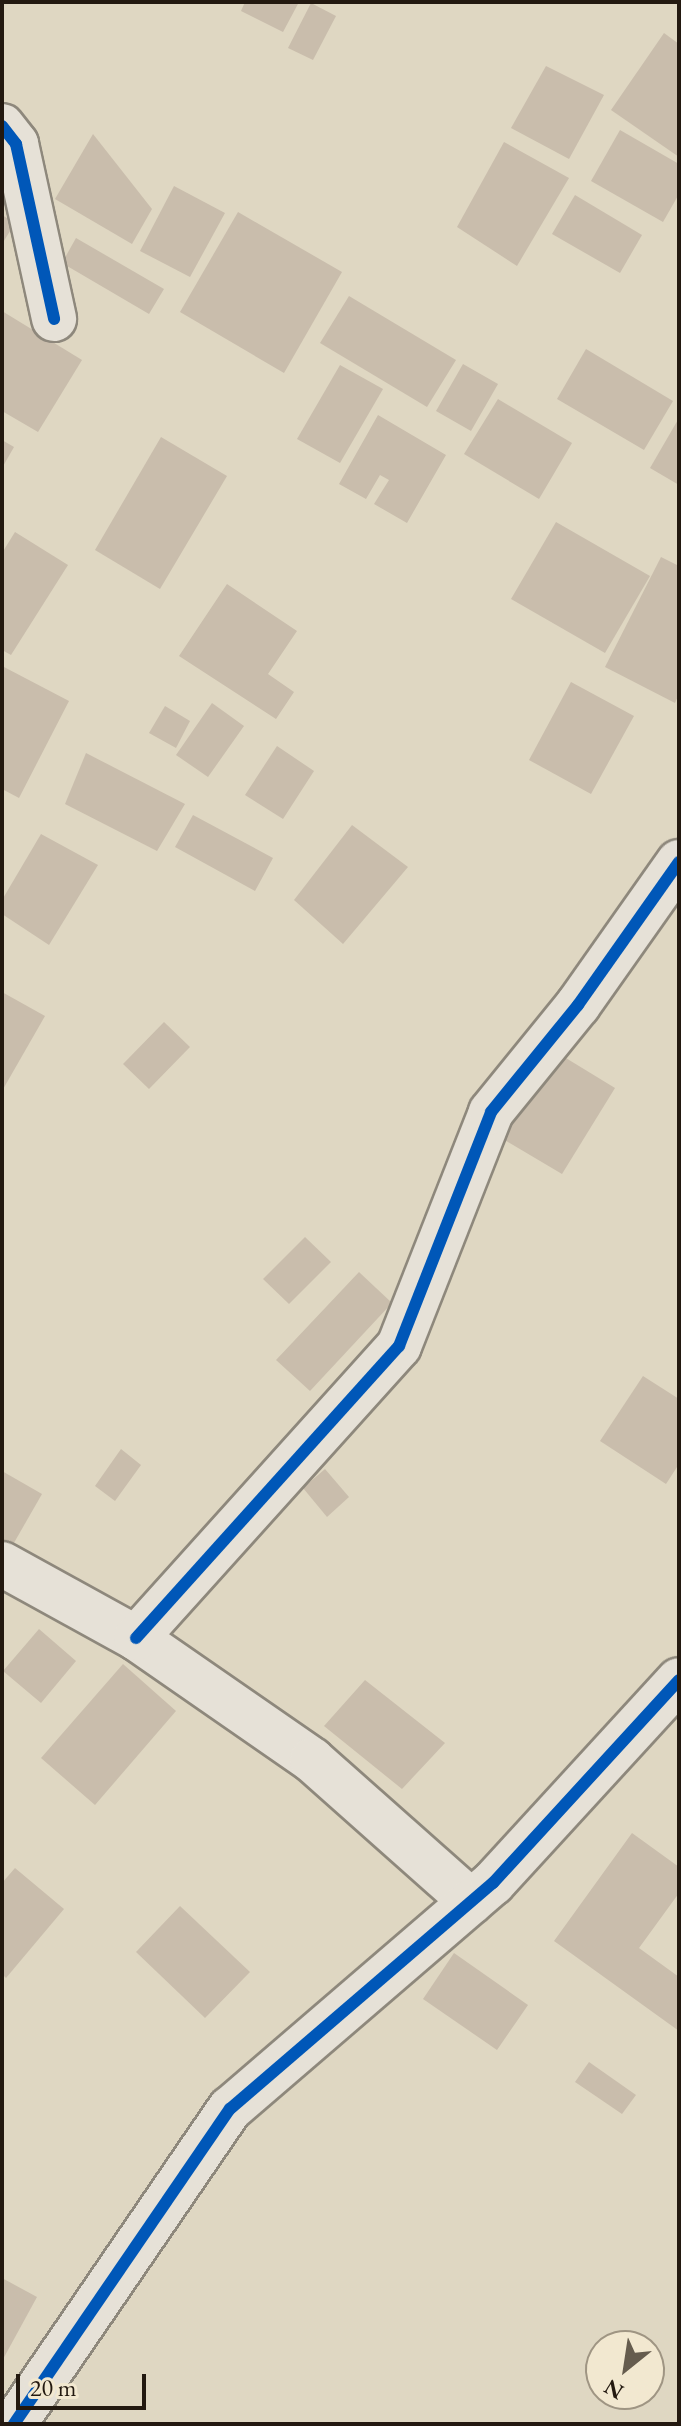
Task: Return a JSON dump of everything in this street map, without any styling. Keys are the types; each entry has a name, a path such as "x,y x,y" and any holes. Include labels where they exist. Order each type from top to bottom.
{"street":[{"path":"2,126 16,144 54,319"},
{"path":"136,1638 399,1346 491,1112 578,1005 679,862"},
{"path":"2,1564 67,1595 136,1638 312,1760 471,1901"},
{"path":"14,2424 230,2109 471,1901 679,1680"}],"building":[{"path":"245,2 299,2 283,32 241,11"},
{"path":"311,3 336,16 313,60 288,48"},
{"path":"664,33 679,44 679,157 611,110"},
{"path":"546,66 604,95 569,159 511,128"},
{"path":"620,130 679,164 679,194 663,222 591,181"},
{"path":"93,134 152,209 132,244 55,199"},
{"path":"504,142 569,178 517,266 457,227"},
{"path":"174,186 225,213 190,277 140,251"},
{"path":"575,195 642,235 620,273 552,234"},
{"path":"238,212 342,272 284,373 180,312"},
{"path":"2,215 15,223 2,244"},
{"path":"76,238 164,289 149,314 62,263"},
{"path":"349,296 456,360 427,407 320,343"},
{"path":"2,311 82,360 38,432 2,411"},
{"path":"586,349 673,401 644,450 557,399"},
{"path":"463,364 498,384 471,431 436,411"},
{"path":"340,365 383,389 340,463 297,439"},
{"path":"498,399 572,443 539,499 464,454"},
{"path":"378,415 446,455 407,523 374,504 389,480 380,475 366,499 339,484"},
{"path":"679,418 679,485 650,468"},
{"path":"161,437 227,476 160,589 95,550"},
{"path":"2,440 14,447 2,468"},
{"path":"556,522 650,576 605,653 511,599"},
{"path":"15,532 68,565 11,655 2,650 2,553"},
{"path":"661,557 679,566 679,694 675,703 605,667"},
{"path":"227,584 297,631 268,674 294,692 276,719 179,656"},
{"path":"4,667 69,701 19,798 2,789"},
{"path":"571,682 634,716 591,794 529,760"},
{"path":"212,703 244,726 208,777 176,755"},
{"path":"165,706 190,721 176,748 149,733"},
{"path":"277,746 314,771 283,819 245,795"},
{"path":"86,753 185,804 157,851 65,804"},
{"path":"193,815 273,858 255,891 175,847"},
{"path":"352,825 408,867 343,944 294,900"},
{"path":"41,834 98,865 49,945 2,914 2,900"},
{"path":"2,992 45,1016 2,1091"},
{"path":"164,1022 190,1047 149,1089 123,1064"},
{"path":"556,1052 615,1088 562,1174 503,1139"},
{"path":"305,1237 331,1262 289,1304 263,1279"},
{"path":"359,1272 392,1303 310,1391 276,1360"},
{"path":"643,1376 679,1399 679,1464 666,1484 600,1441"},
{"path":"121,1449 141,1465 115,1501 95,1486"},
{"path":"325,1469 349,1497 327,1517 303,1488"},
{"path":"2,1471 42,1494 7,1555 2,1552"},
{"path":"39,1629 76,1661 41,1703 3,1671"},
{"path":"123,1664 176,1711 95,1805 41,1758"},
{"path":"365,1680 445,1743 402,1789 324,1726"},
{"path":"632,1833 679,1867 679,1893 639,1948 679,1977 679,2031 554,1941"},
{"path":"15,1868 64,1909 6,1978 2,1974 2,1883"},
{"path":"180,1906 250,1972 205,2018 136,1952"},
{"path":"454,1953 528,2005 497,2050 423,1999"},
{"path":"589,2062 636,2095 622,2114 575,2082"},
{"path":"2,2278 37,2297 2,2361"}],"cycle path":[{"path":"2,126 16,144 54,319"},
{"path":"136,1638 399,1346 491,1112 578,1005 679,862"},
{"path":"14,2424 230,2109 493,1883 679,1680"}]}
